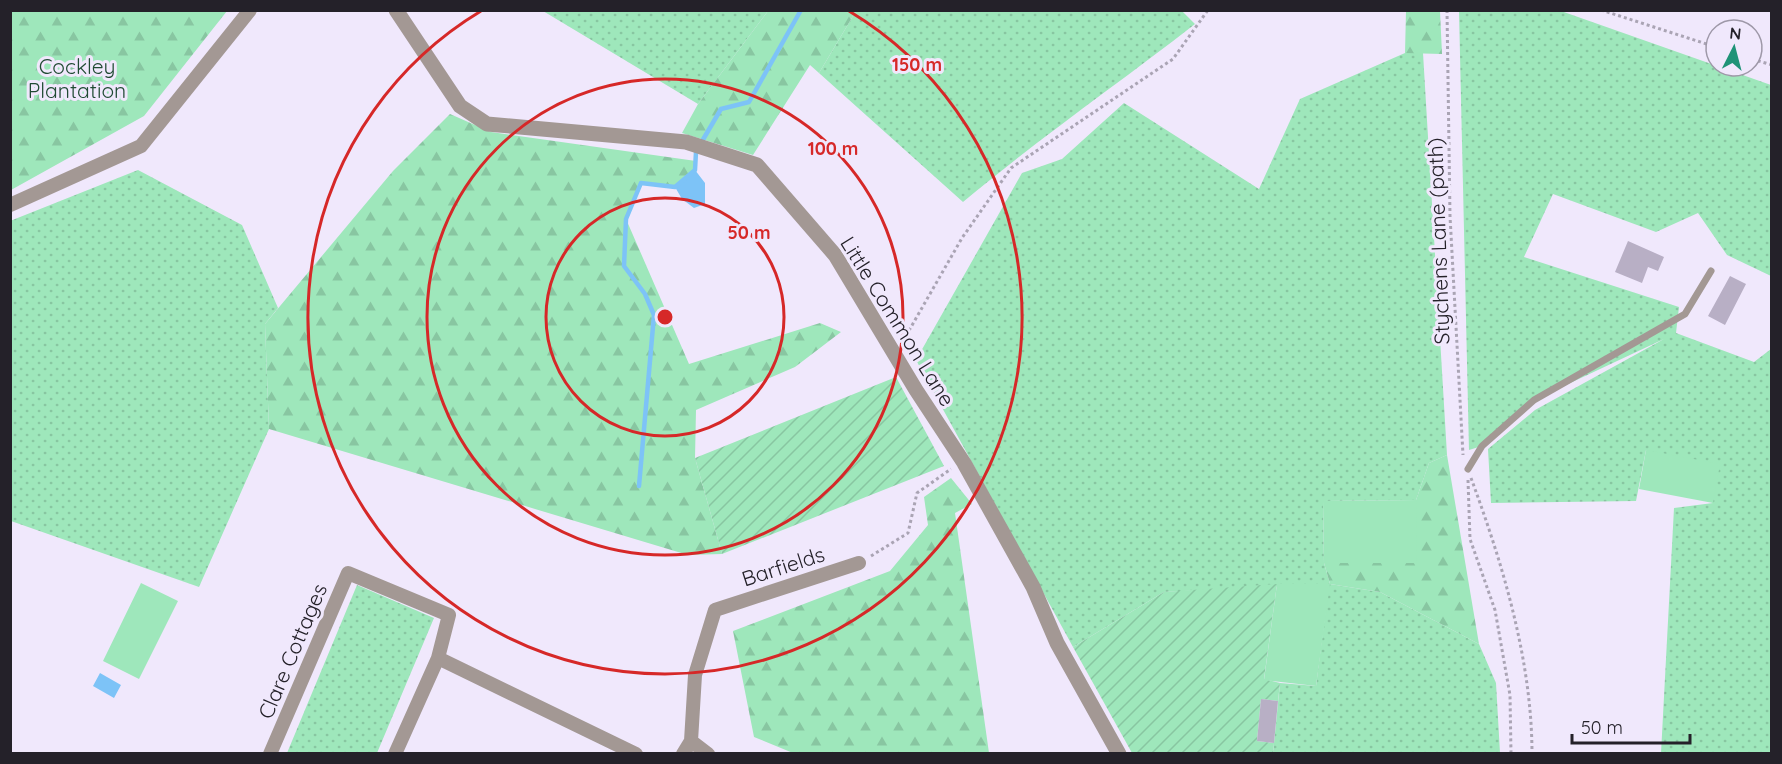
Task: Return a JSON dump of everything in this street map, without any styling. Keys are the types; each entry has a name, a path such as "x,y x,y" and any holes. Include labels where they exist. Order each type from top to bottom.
{"street":[{"path":"10,205 141,146 250,10"},
{"name":"Little Common Lane","path":"396,10 460,106 487,124 686,142 757,165 834,255 895,356 964,463 1033,587 1057,643 1119,753"},
{"name":"Barfields","path":"691,741 695,675 715,610 859,563"},
{"name":"Clare Cottages","path":"270,753 348,573 449,615 438,658 395,753"},
{"path":"438,658 636,753"},
{"path":"683,753 691,741 708,753"}],"lane":[{"path":"1468,469 1482,446 1534,400 1685,314 1711,271"}],"path":[{"path":"895,356 962,238 1011,168 1173,59 1208,10"},
{"name":"Stychens Lane (path)","path":"1447,10 1450,216 1463,454 1468,469"},
{"path":"1602,10 1704,43"},
{"path":"859,563 908,533 917,493 946,471 964,463"},
{"path":"1468,469 1470,540 1495,610 1510,695 1511,753"},
{"path":"1468,469 1491,532 1513,614 1532,714 1532,753"}],"green space":[{"name":"Cockley Plantation","path":"11,10 227,11 144,116 11,190"},
{"path":"1181,10 1195,24 963,202 819,73 856,11"},
{"path":"543,11 768,11 698,104"},
{"path":"768,11 856,11 819,73 810,65 753,155 682,133 698,104"},
{"path":"1406,11 1440,11 1442,54 1405,53"},
{"path":"1459,11 1561,11 1704,61 1704,78 1751,78 1771,85 1771,276 1727,255 1698,213 1656,232 1553,194 1524,257 1679,307 1676,333 1754,362 1771,349 1771,753 1661,753 1674,508 1713,503 1646,450 1636,501 1491,503 1488,449 1535,410 1664,339 1534,400 1482,446 1469,450"},
{"path":"1405,53 1423,53 1447,455 1429,463 1416,500 1323,501 1324,563 1330,584 1380,592 1479,644 1496,683 1500,753 1273,753 1280,683 1316,686 1329,584 1164,592 1073,647 916,360 1022,173 1062,159 1124,103 1259,189 1300,99"},
{"path":"450,114 491,132 696,161 695,170 675,187 641,183 626,219 689,364 820,323 841,332 795,367 696,410 695,458 722,554 688,555 269,429 265,324 393,171"},
{"path":"138,170 242,225 278,308 265,324 269,429 199,587 11,521 10,221"},
{"path":"896,377 944,466 722,554 695,458"},
{"path":"1646,450 1720,464 1713,503 1639,489"},
{"path":"1447,455 1479,644 1380,592 1330,584 1324,563 1416,563 1416,500 1429,463"},
{"path":"951,478 972,504 955,513 989,753 793,753 754,737 733,631 890,571 928,525 924,497"},
{"path":"1416,500 1417,563 1324,563 1323,501"},
{"path":"141,583 178,601 139,679 103,661"},
{"path":"1277,584 1264,679 1280,683 1278,701 1261,699 1257,741 1274,743 1273,753 1132,753 1073,647 1164,592"},
{"path":"1277,584 1330,584 1316,686 1264,680"},
{"path":"357,585 434,618 377,753 287,753"}],"water":[{"path":"695,170 705,183 705,204 694,208 682,199 675,187"},
{"path":"100,673 121,685 114,698 93,686"}],"building":[{"path":"1628,241 1664,257 1658,271 1648,267 1642,283 1615,272"},
{"path":"1730,276 1746,284 1725,325 1708,316"},
{"path":"1261,699 1278,701 1274,743 1257,741"}],"waterway":[{"path":"701,143 721,109 749,102 801,10"},
{"path":"639,486 654,315 645,294 624,266 626,219 641,183 675,187 695,170 696,152"}]}
